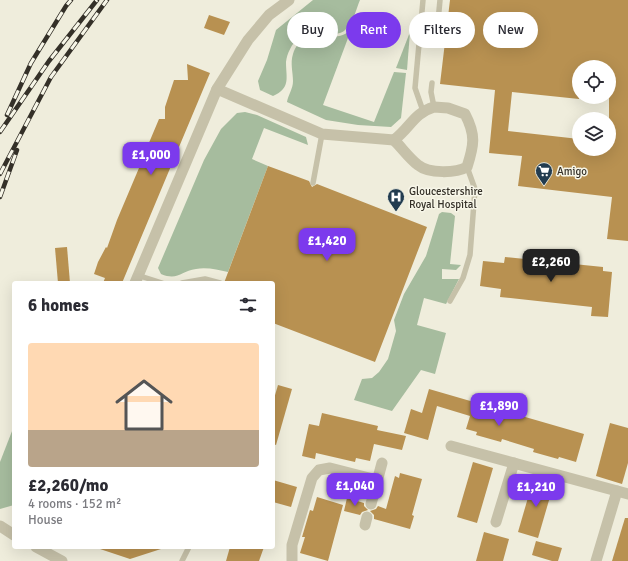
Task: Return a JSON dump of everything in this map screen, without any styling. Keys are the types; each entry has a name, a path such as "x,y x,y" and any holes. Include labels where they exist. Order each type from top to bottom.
{"street":[{"path":"136,279 217,89 248,40 269,15 289,0"},
{"path":"217,89 322,134 394,140 420,167 434,171 457,172 467,167 473,149 474,137 464,114 448,108 434,107 423,111 404,132 394,140"},
{"path":"452,446 628,494"},
{"path":"371,504 382,463"},
{"path":"496,522 514,463"},
{"path":"292,561 292,545 312,478 319,470 330,468 377,480"},
{"path":"596,561 617,491"},
{"path":"0,526 12,533"},
{"path":"40,549 62,561"}],"lane":[{"path":"423,0 415,88 423,111"},
{"path":"439,12 440,0"},
{"path":"432,83 431,92 434,107"},
{"path":"313,183 322,134"},
{"path":"450,301 463,278 470,255 476,188 467,167"},
{"path":"191,281 205,278 214,281"},
{"path":"136,279 149,281"},
{"path":"182,561 188,549"}],"green space":[{"path":"313,0 360,0 356,12 346,12 346,29 338,33 338,12 298,12"},
{"path":"287,21 287,48 291,48 287,55 287,78 285,86 283,90 273,96 260,90 258,81 267,60 276,30"},
{"path":"346,34 346,43 323,105 374,122 394,72 406,73 401,118 391,127 358,125 326,120 287,102 293,84 292,57 296,48 338,48 338,36"},
{"path":"409,35 407,70 396,68"},
{"path":"245,112 257,115 306,137 308,145 264,128 252,159 268,166 228,272 204,268 191,270 176,276 161,274 158,268 204,160 221,129 237,113"},
{"path":"442,212 451,213 455,216 450,264 461,265 456,270 442,269 442,279 459,279 446,304 424,298 417,325 446,333 435,374 421,370 392,411 354,400 362,379 372,378 379,372 388,359 396,331 394,320 404,294 426,256 439,214"},
{"path":"12,431 12,506 0,509 0,462"}],"building":[{"path":"450,0 628,0 628,241 607,239 612,197 518,186 522,156 489,153 495,90 440,84 444,48 475,48 475,12 449,12","holes":["572,60 616,60 616,104 609,104 609,112 616,112 616,156 572,156 572,138 508,131 512,92 572,98"]},
{"path":"209,15 230,22 224,35 204,28"},
{"path":"187,64 210,73 123,281 104,281 105,278 94,274 98,262 106,247 107,248 139,168 137,168 141,157 143,157 159,119 165,119 165,107 174,80 188,80"},
{"path":"268,166 309,181 312,187 317,184 427,227 375,362 275,324 275,281 225,281"},
{"path":"67,247 70,281 58,281 55,248"},
{"path":"505,257 603,267 603,271 612,272 608,317 591,316 592,307 500,297 501,289 480,286 483,261 504,263"},
{"path":"278,385 292,389 276,445 275,445 275,395"},
{"path":"429,389 584,434 576,462 533,452 534,449 502,439 501,442 476,435 477,432 466,429 470,416 437,406 428,440 404,433 411,409 422,413"},
{"path":"322,413 378,426 377,430 406,436 402,450 374,444 370,461 356,458 355,462 316,453 315,459 302,456 309,424 319,426"},
{"path":"610,423 628,428 628,463 622,484 596,476"},
{"path":"473,462 493,468 477,523 457,517"},
{"path":"400,473 422,479 412,515 414,516 410,529 374,519 374,515 370,511 376,509 378,506 386,509 395,476 399,478"},
{"path":"534,477 554,483 538,538 518,532"},
{"path":"275,481 297,487 291,507 275,503"},
{"path":"317,497 343,505 328,561 300,553 305,537 302,537 310,510 313,511"},
{"path":"347,498 364,503 364,506 368,510 362,512 360,515 344,511"},
{"path":"625,518 628,518 628,561 612,561"},
{"path":"484,532 509,539 503,561 476,561"},
{"path":"536,541 562,548 558,561 552,561 532,555"},
{"path":"100,549 161,549 130,559"},
{"path":"229,549 263,549 259,561 226,561"}],"railway":[{"path":"7,115 31,63 71,0"},
{"path":"0,132 49,61 97,0"},
{"path":"0,174 51,77 107,0"},
{"path":"0,197 17,150"}],"place":[{"name":"Amigo","path":"544,186"},
{"name":"Gloucestershire Royal Hospital","path":"396,212"}]}
